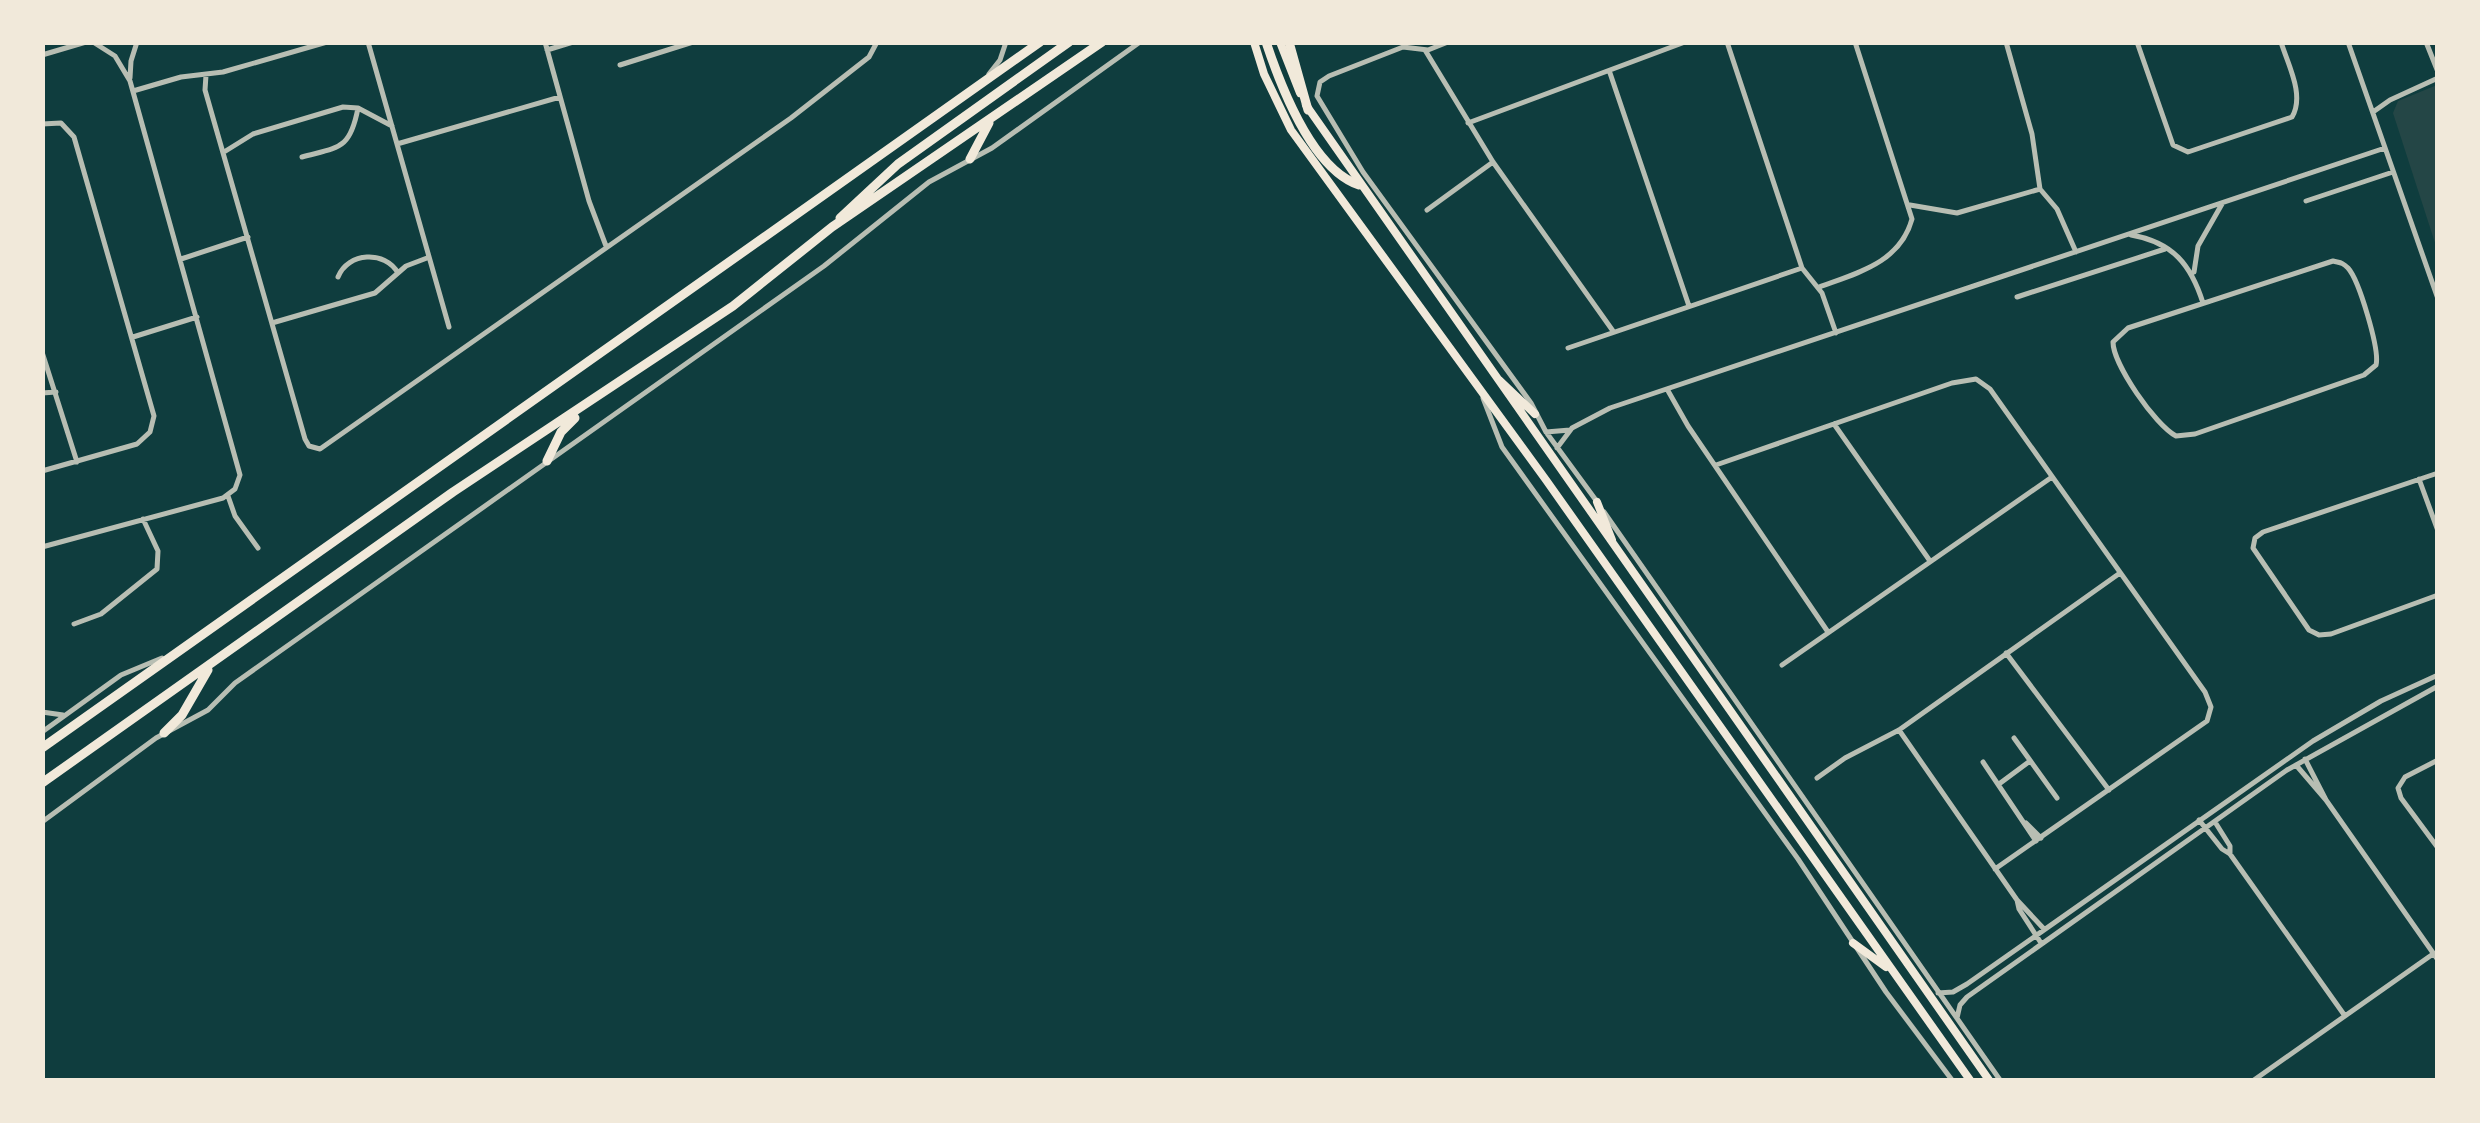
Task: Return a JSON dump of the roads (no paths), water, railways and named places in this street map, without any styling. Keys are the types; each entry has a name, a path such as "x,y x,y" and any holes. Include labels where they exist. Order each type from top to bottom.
{"main road":[{"path":"42,748 1040,42"},
{"path":"832,227 884,175 1070,42"},
{"path":"42,783 453,492 733,306 832,227 1102,42"},
{"path":"1254,42 1264,74 1291,130 1557,496 1970,1080"},
{"path":"1266,42 1300,122 1330,166 1360,185"},
{"path":"1280,42 1308,110 1989,1080"},
{"path":"1290,42 1308,110"},
{"path":"970,159 989,123"},
{"path":"547,461 564,427 634,378 652,359"},
{"path":"1492,375 1536,414"},
{"path":"1597,502 1618,553"},
{"path":"164,733 182,715 214,662"},
{"path":"1853,943 1894,973"},
{"path":"1898,950 1917,961"}],"street":[{"path":"42,55 90,42 115,56 130,81"},
{"path":"42,547 228,496 238,485 240,470 132,90 130,60 136,42"},
{"path":"132,90 181,77 206,75 327,42"},
{"path":"368,42 450,327"},
{"path":"573,42 546,46 589,202 606,246"},
{"path":"620,64 693,42"},
{"path":"206,75 205,90 305,439 312,448 320,449 791,118 869,57 877,42"},
{"path":"982,85 1000,60 1006,42"},
{"path":"42,822 164,733 196,720 234,682 824,266 929,182 992,148 1140,42"},
{"path":"1448,42 1424,50 1404,47 1323,79 1318,96 1363,172 1531,403 1557,448 2000,1080"},
{"path":"1468,123 1686,42"},
{"path":"1728,42 1802,268 1819,287 1836,332"},
{"path":"1819,287 1875,266 1892,253 1911,223 1910,205 1855,42"},
{"path":"2006,42 2032,134 2040,189 2057,209 2076,252"},
{"path":"2137,42 2170,137 2188,152 2292,117 2298,94 2281,42"},
{"path":"2348,42 2438,300"},
{"path":"2373,112 2438,75 2426,42"},
{"path":"1424,50 1493,162 1613,332"},
{"path":"1610,73 1689,306"},
{"path":"397,144 560,97"},
{"path":"223,153 262,131 344,107 358,108 392,126"},
{"path":"302,158 346,143 354,132 358,108"},
{"path":"42,124 61,123 74,136 153,410 152,427 137,444 42,472"},
{"path":"1546,432 1572,428 1606,409 2385,148"},
{"path":"1427,210 1493,162"},
{"path":"2306,201 2394,172"},
{"path":"1910,205 1957,213 2040,189"},
{"path":"2194,274 2198,246 2224,202"},
{"path":"2130,234 2180,258 2194,274 2203,303"},
{"path":"181,259 248,238"},
{"path":"2017,298 2165,249"},
{"path":"338,277 349,263 374,256 388,260 398,273"},
{"path":"272,323 376,293 410,264 429,258"},
{"path":"2339,262 2353,276 2378,360 2373,369 2355,379 2195,434 2176,436 2160,424 2120,366 2112,342 2128,328 2203,303 2323,263 2339,262"},
{"path":"1568,348 1802,268"},
{"path":"132,337 198,318"},
{"path":"42,352 77,462"},
{"path":"1716,465 1952,384 1976,380 1990,389 2205,692 2212,713 2198,728 1995,869"},
{"path":"1667,389 1828,633"},
{"path":"42,394 56,392"},
{"path":"1482,396 1502,446 1952,1080"},
{"path":"1834,424 1931,562"},
{"path":"1557,448 1572,428"},
{"path":"2438,473 2263,532 2255,538 2253,548 2309,630 2318,635 2438,595"},
{"path":"1782,665 2052,477"},
{"path":"2419,478 2438,531"},
{"path":"228,496 235,516 258,548"},
{"path":"74,624 96,618 157,569 158,551 144,519"},
{"path":"1817,778 1845,758 1899,730 2120,573"},
{"path":"42,732 120,674 176,653"},
{"path":"2006,653 2109,790"},
{"path":"1938,993 1958,990 2300,750 2381,701 2438,675"},
{"path":"1957,1021 1958,1010 1967,997 2214,821 2296,764 2438,686"},
{"path":"42,712 66,714"},
{"path":"1899,730 2017,900 2042,943"},
{"path":"2014,738 2057,798"},
{"path":"2300,750 2326,800"},
{"path":"2254,1080 2435,957 2326,800 2290,757"},
{"path":"2438,760 2402,779 2398,788 2399,795 2438,848"},
{"path":"1999,784 2030,761"},
{"path":"1984,762 2038,839"},
{"path":"2209,813 2230,846 2230,854"},
{"path":"2199,820 2230,854 2345,1016"},
{"path":"2017,900 2050,937"}]}
